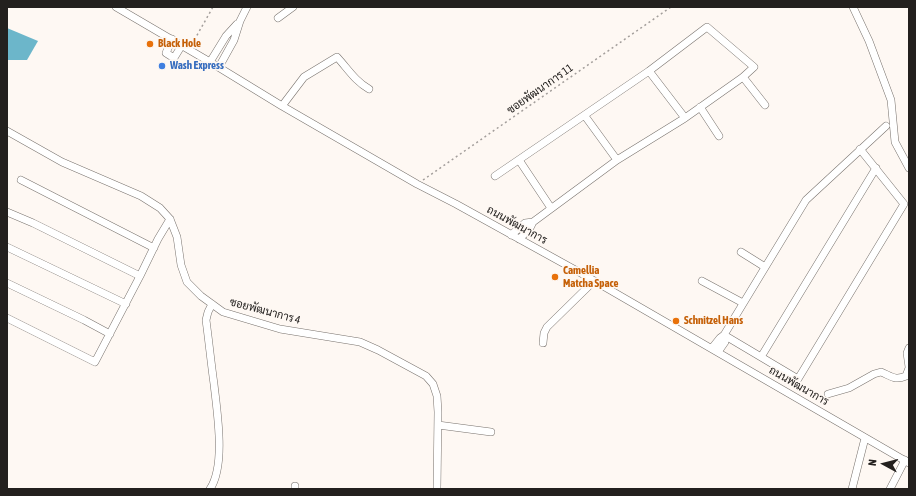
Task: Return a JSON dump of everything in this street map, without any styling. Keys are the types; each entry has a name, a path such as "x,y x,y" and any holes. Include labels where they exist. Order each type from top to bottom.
{"street":[{"path":"219,67 234,40 240,21 247,7"},
{"path":"278,18 293,7"},
{"path":"853,7 874,55 891,100 896,142 909,168"},
{"name":"ถนนพัฒนาการ","path":"119,8 282,106 417,184 456,204 594,281 907,462"},
{"path":"210,62 226,36 240,21"},
{"path":"495,176 650,71 707,27 754,66 743,77 685,118 617,160 551,208 533,222 529,230 519,239"},
{"path":"172,39 166,53 174,58 182,45"},
{"path":"282,106 304,77 337,57 359,83 369,89"},
{"path":"650,71 685,118"},
{"path":"743,77 765,105"},
{"path":"700,107 719,136"},
{"path":"585,116 617,160"},
{"path":"715,350 720,338 724,335 806,200 886,126"},
{"name":"ซอยพัฒนาการ 4","path":"7,131 62,162 141,196 160,208 170,219 177,237 181,265 188,282 201,296 223,312 280,329 360,342 426,376 433,384 437,396 437,489"},
{"path":"724,335 798,379 904,204 860,149"},
{"path":"520,160 551,208"},
{"path":"761,357 876,168"},
{"path":"20,180 154,248"},
{"path":"7,212 33,223 140,276"},
{"path":"7,318 95,362 158,239 170,219"},
{"path":"511,235 525,223 533,222"},
{"path":"7,247 126,304"},
{"path":"741,252 765,267"},
{"path":"543,343 544,333 547,328 594,281"},
{"path":"702,281 743,304"},
{"path":"7,283 110,334"},
{"path":"210,489 215,479 219,456 219,416 206,320 212,304"},
{"path":"828,394 849,388 874,374 881,372 889,377 899,379 906,376 909,367 907,353 909,348"},
{"path":"438,425 491,432"},
{"path":"852,489 865,438"},
{"path":"890,489 907,462"}],"path":[{"path":"189,49 213,7"},
{"name":"ซอยพัฒนาการ 11","path":"417,184 671,7"}],"water":[{"path":"7,28 38,41 27,60 7,60"}],"place":[{"name":"Black Hole","path":"150,44"},
{"name":"Wash Express","path":"162,66"},
{"name":"Camellia Matcha Space","path":"555,277"},
{"name":"Schnitzel Hans","path":"676,321"}]}
